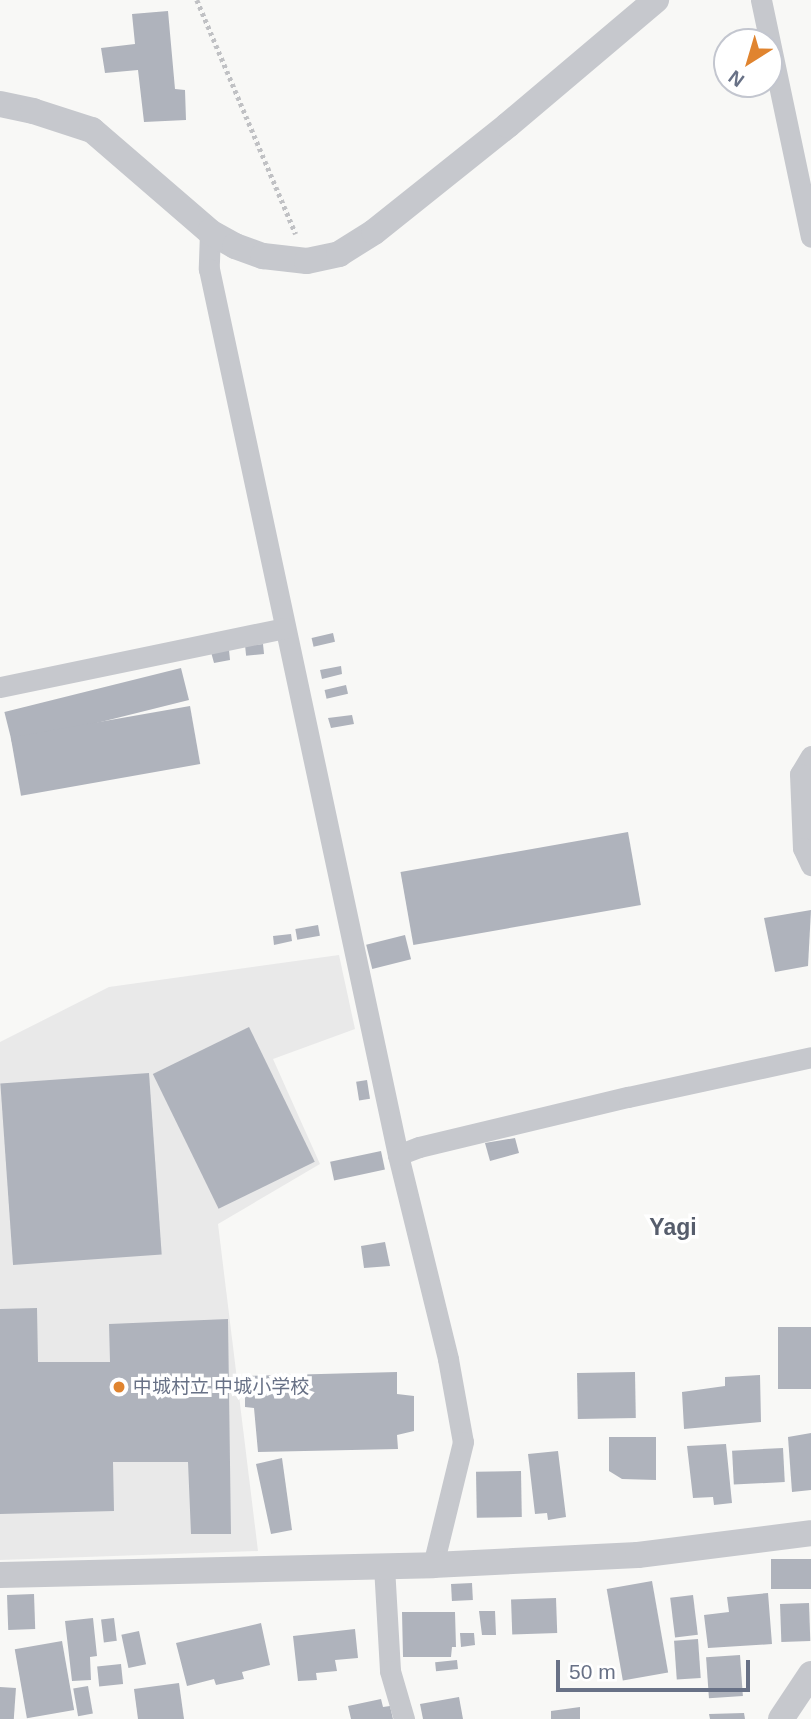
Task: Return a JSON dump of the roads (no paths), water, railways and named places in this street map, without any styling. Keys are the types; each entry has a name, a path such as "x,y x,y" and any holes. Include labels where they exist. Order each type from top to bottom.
{"street":[{"path":"0,104 33,111 92,130 210,232 263,256 307,261 340,254 374,232 508,125 656,0"},
{"path":"761,0 811,237"},
{"path":"210,232 209,269 398,1155 448,1359 463,1442 433,1565"},
{"path":"0,687 285,628"},
{"path":"811,757 800,774 803,848 811,864"},
{"path":"398,1155 419,1147 628,1097 811,1058"},
{"path":"0,1575 433,1565 638,1555 811,1533"},
{"path":"384,1566 390,1671 404,1719"},
{"path":"781,1719 811,1674"}],"place":[{"name":"中城村立 中城小学校","path":"119,1387"}],"district":[{"name":"Yagi","path":"673,1227"}]}
